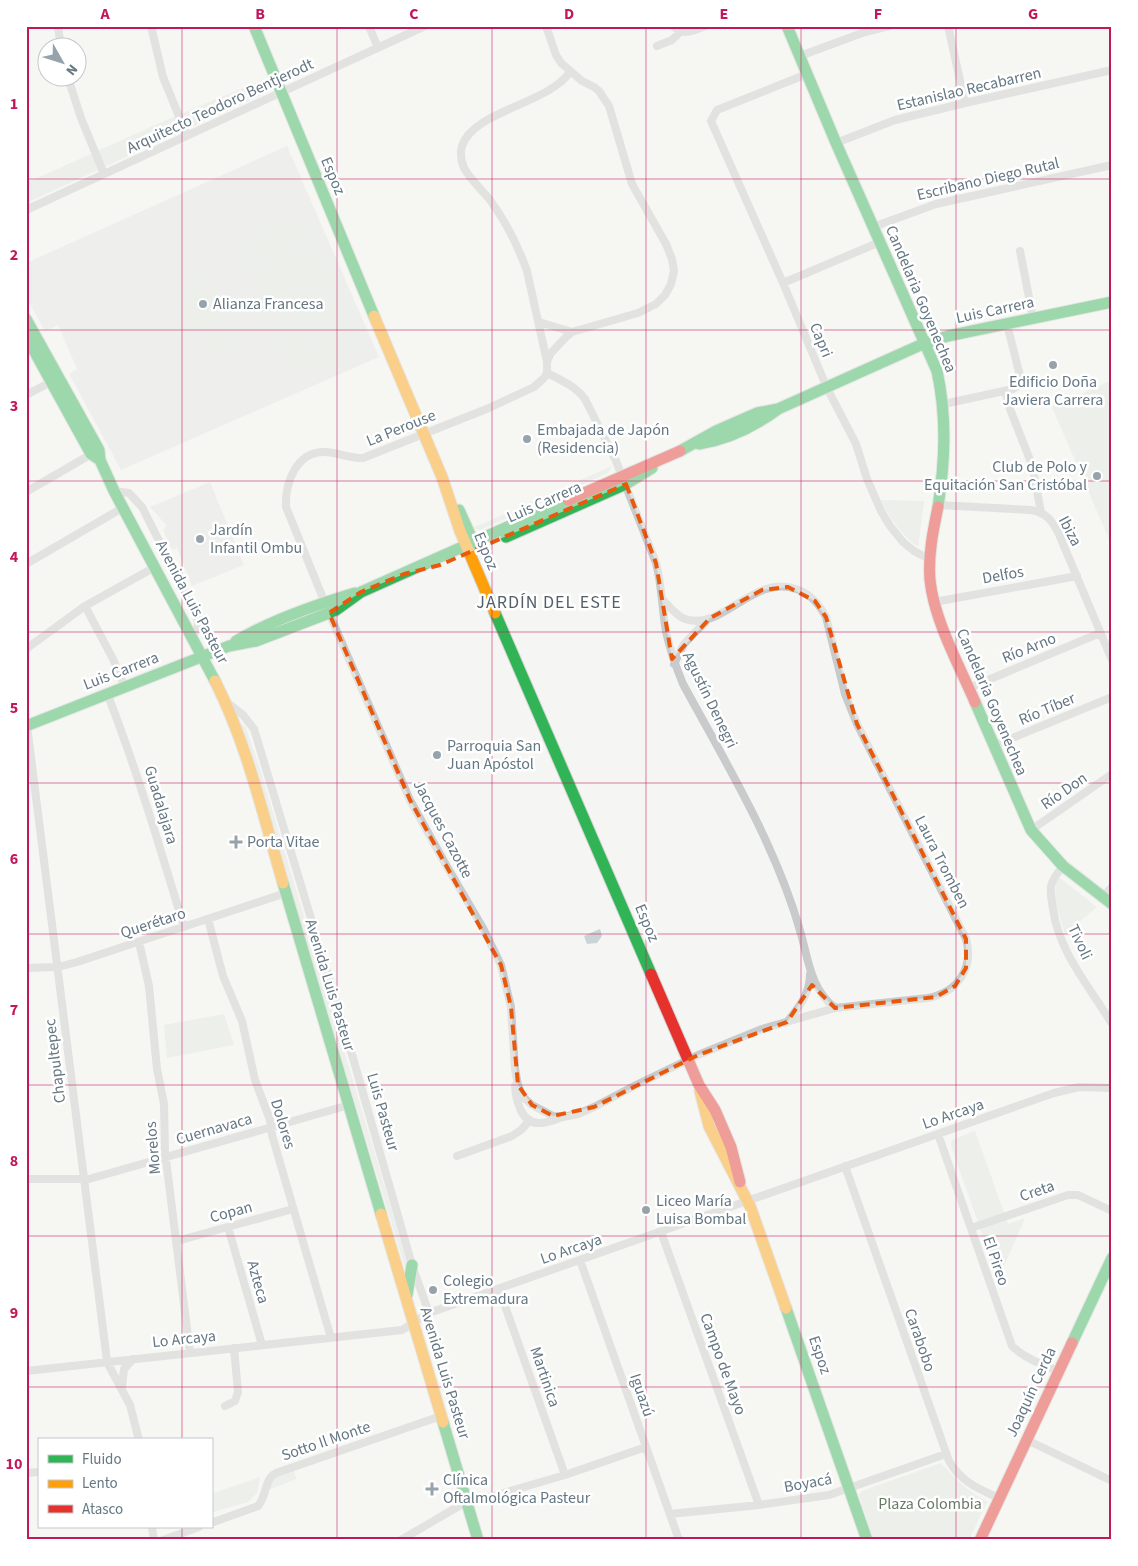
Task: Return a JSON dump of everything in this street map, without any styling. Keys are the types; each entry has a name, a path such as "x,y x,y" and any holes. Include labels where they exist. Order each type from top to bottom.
{"street":[{"path":"151,26 163,78 187,136"},
{"name":"Espoz","path":"254,26 280,93 699,1084 705,1114 748,1200 866,1540"},
{"path":"369,26 378,48"},
{"name":"Arquitecto Teodoro Bentjerodt","path":"26,210 425,26"},
{"path":"546,26 556,55 570,72 594,87 604,96 609,106 632,184 666,244 672,258 674,271 669,290 656,304 638,312 572,332 556,347 547,362"},
{"path":"672,26 680,32 688,33 704,26"},
{"name":"Candelaria Goyenechea","path":"787,26 936,371 944,404 945,438 938,505 929,559 934,602 942,626 1022,814 1031,830 1063,866 1107,901"},
{"path":"800,56 865,32 889,26"},
{"path":"948,26 965,103"},
{"path":"657,46 672,40 680,32"},
{"name":"Estanislao Recabarren","path":"836,143 894,120 1112,70"},
{"path":"547,373 547,362 527,271 517,247 498,212 466,171 461,160 461,153 467,137 484,122 555,87 570,72"},
{"name":"Capri","path":"807,74 717,110 711,121 783,283 826,388 856,444 874,497 890,526 908,547 929,559"},
{"path":"71,88 81,118 104,174"},
{"name":"Escribano Diego Rutal","path":"873,227 936,204 1112,165"},
{"path":"783,283 880,242"},
{"path":"1020,251 1034,318"},
{"name":"Luis Carrera","path":"27,726 228,646 256,640 326,608 336,610 361,592 404,574 431,568 473,547 624,480 694,445 718,442 759,424 778,409 925,343 1112,302"},
{"name":"Avenida Luis Pasteur","path":"26,319 55,379 193,637 224,700 248,765 478,1540"},
{"path":"539,322 572,332"},
{"path":"944,404 1016,388 1020,381 1007,324"},
{"name":"Avenida Luis Pasteur","path":"26,336 55,379"},
{"name":"La Perouse","path":"326,608 286,507 286,491 292,473 304,459 316,453 324,452 364,458 489,408 534,386 547,373"},
{"name":"Agustín Denegri","path":"547,373 568,384 585,399 624,480 653,554 660,581 666,631 674,664 770,847 790,899 810,969 819,993 835,1008"},
{"path":"26,395 55,379"},
{"path":"1005,391 1032,465 1041,512"},
{"path":"26,492 96,455"},
{"path":"114,491 129,493 142,507 197,616 198,625 193,637"},
{"name":"Ibiza","path":"938,505 1041,512 1051,519 1112,660"},
{"path":"26,564 124,507"},
{"path":"26,649 85,606 155,567"},
{"name":"Delfos","path":"934,602 1077,576"},
{"name":"Laura Tromben","path":"662,599 684,618 698,620 710,618 762,590 775,586 800,590 810,596 819,606 826,617 845,694 856,724 966,939 968,953 966,968 959,981 949,991 928,998 835,1008 728,1042 688,1060"},
{"path":"85,606 116,665 125,687"},
{"name":"Jacques Cazotte","path":"326,608 410,800 501,965 511,1007 518,1104 530,1120"},
{"name":"Laura Tromben","path":"674,664 684,644 710,618"},
{"name":"Río Arno","path":"969,688 1100,633"},
{"name":"Guadalajara","path":"107,693 147,804 184,927"},
{"name":"Río Tíber","path":"993,746 1112,697"},
{"name":"Luis Pasteur","path":"224,700 243,715 254,729 353,1058 412,1265 429,1313"},
{"name":"Chapultepec","path":"27,726 107,1362 134,1414 139,1438"},
{"name":"Río Don","path":"1031,830 1112,774"},
{"name":"Tivoli","path":"1063,866 1051,886 1051,898 1057,929 1071,959 1112,1024"},
{"path":"1107,901 1112,887"},
{"name":"Querétaro","path":"26,968 58,967 286,893"},
{"name":"Dolores","path":"208,919 223,976 242,1021 254,1080 270,1120 272,1135 331,1338"},
{"name":"Morelos","path":"139,942 149,986 157,1069 164,1104 166,1156 190,1353"},
{"name":"Agustín Denegri","path":"787,1022 807,994 810,982 810,969"},
{"path":"457,1156 512,1136 530,1120 543,1123 578,1114 688,1060"},
{"name":"Jacques Cazotte","path":"515,1068 518,1085 523,1097 542,1112 563,1117"},
{"name":"Lo Arcaya","path":"26,1370 399,1331 429,1313 1070,1088 1090,1086 1112,1088"},
{"name":"Cuernavaca","path":"26,1179 83,1180 349,1106"},
{"name":"El Pireo","path":"938,1134 1012,1346 1027,1357 1059,1371"},
{"name":"Carabobo","path":"845,1166 946,1454 953,1468 964,1480 976,1488 1000,1498"},
{"name":"Creta","path":"971,1228 1068,1195 1078,1195 1112,1211"},
{"name":"Copan","path":"177,1241 293,1209"},
{"name":"Azteca","path":"228,1227 262,1345"},
{"name":"Campo de Mayo","path":"661,1232 759,1505"},
{"name":"Joaquín Cerda","path":"980,1540 1059,1371 1105,1280 1112,1258"},
{"name":"Iguazú","path":"580,1260 679,1540"},
{"path":"406,1300 412,1265"},
{"name":"Martinica","path":"499,1289 565,1475"},
{"path":"225,1406 234,1401 238,1392 234,1348"},
{"path":"122,1389 123,1373 126,1366 133,1359"},
{"name":"Sotto Il Monte","path":"212,1523 258,1506 262,1501 270,1479 276,1473 441,1416"},
{"path":"1027,1440 1112,1481"},
{"path":"401,1540 453,1509 467,1503 565,1475 646,1447"},
{"name":"Boyacá","path":"670,1514 759,1505 829,1495 946,1454"},
{"path":"163,1540 196,1528"}],"highlighted area":[{"path":"626,484 656,563 672,659 710,618 762,590 788,587 815,601 826,617 857,724 966,939 966,968 955,986 936,997 835,1008 812,985 787,1022 698,1055 594,1107 553,1116 532,1105 518,1085 511,1007 501,965 410,800 329,613 361,592 404,574 440,565"}],"shaded area":[{"path":"287,146 379,357 121,470 69,374 77,369 58,325 45,331 26,297 26,263"},
{"name":"Jardín Infantil Ombu","path":"210,482 244,565 192,586 177,548 172,550 163,530 167,526 150,507"},
{"path":"600,929 602,936 597,943 587,944 584,936"}],"green space":[{"path":"265,79 268,89 266,93 26,203 26,183 171,118"},
{"path":"312,217 372,354 366,357 357,342 346,360 338,367 320,374 300,371 289,366 242,263 250,240 257,233 274,225 285,224 308,228 305,221","holes":["313,239 353,328 290,357 249,269"]},
{"path":"312,242 352,326 290,355 251,271"},
{"name":"Alianza Francesa","path":"211,275 230,317 195,334 175,291"},
{"path":"231,326 238,343 206,357 199,341"},
{"name":"Club de Polo y Equitación San Cristóbal","path":"1112,380 1112,546 1052,407"},
{"path":"612,466 608,473 480,530 473,528"},
{"path":"880,500 924,501 918,547 896,526"},
{"path":"239,721 246,728 260,769 409,1268 407,1274"},
{"path":"1056,875 1097,907 1065,934 1055,901"},
{"path":"224,1014 234,1045 167,1058 164,1025"},
{"path":"975,1131 1008,1224 1025,1218 1002,1271 996,1273 951,1146 952,1140"},
{"name":"Plaza Colombia","path":"941,1463 962,1484 987,1502 969,1540 874,1540 859,1495 862,1491"},
{"path":"294,1470 296,1479 268,1490 276,1476"},
{"path":"260,1477 257,1493 248,1502 213,1512 212,1494"}],"traffic: fast":[{"path":"254,26 374,316"},
{"path":"787,26 836,143 937,371 944,422 942,473 938,507"},
{"path":"699,444 721,439 741,431 778,409 925,343 948,336 1112,302"},
{"path":"26,319 99,450 100,460 114,491 215,681"},
{"path":"26,336 91,454 100,460"},
{"path":"680,451 716,431 757,413 778,409"},
{"path":"506,537 626,484 652,468"},
{"path":"26,726 229,646 256,641 329,613 361,592 568,500"},
{"path":"459,510 473,541 480,547"},
{"path":"236,641 264,626 355,593"},
{"path":"495,613 651,974"},
{"path":"975,702 1031,830 1063,866 1112,904"},
{"path":"283,883 381,1214"},
{"path":"1072,1343 1112,1258"},
{"path":"407,1295 412,1265"},
{"path":"786,1308 867,1540"},
{"path":"443,1422 478,1540"}],"traffic: slow":[{"path":"374,316 442,477 460,531 495,613"},
{"path":"215,681 245,755 283,883"},
{"path":"700,1091 709,1126 750,1206 786,1308"},
{"path":"381,1214 443,1422"}],"traffic: jam":[{"path":"568,500 680,451"},
{"path":"938,507 930,552 932,595 948,642 975,702"},
{"path":"651,974 699,1085 715,1110 731,1147 740,1182"},
{"path":"980,1540 1072,1343"}],"place":[{"name":"Alianza Francesa","path":"203,304"},
{"name":"Edificio Doña Javiera Carrera","path":"1053,365"},
{"name":"Embajada de Japón (Residencia)","path":"527,439"},
{"name":"Club de Polo y Equitación San Cristóbal","path":"1097,476"},
{"name":"Jardín Infantil Ombu","path":"200,539"},
{"name":"Parroquia San Juan Apóstol","path":"437,755"},
{"name":"Porta Vitae","path":"236,842"},
{"name":"Liceo María Luisa Bombal","path":"646,1210"},
{"name":"Colegio Extremadura","path":"433,1290"},
{"name":"Clínica Oftalmológica Pasteur","path":"432,1489"}],"district":[{"name":"JARDÍN DEL ESTE","path":"549,602"}]}
